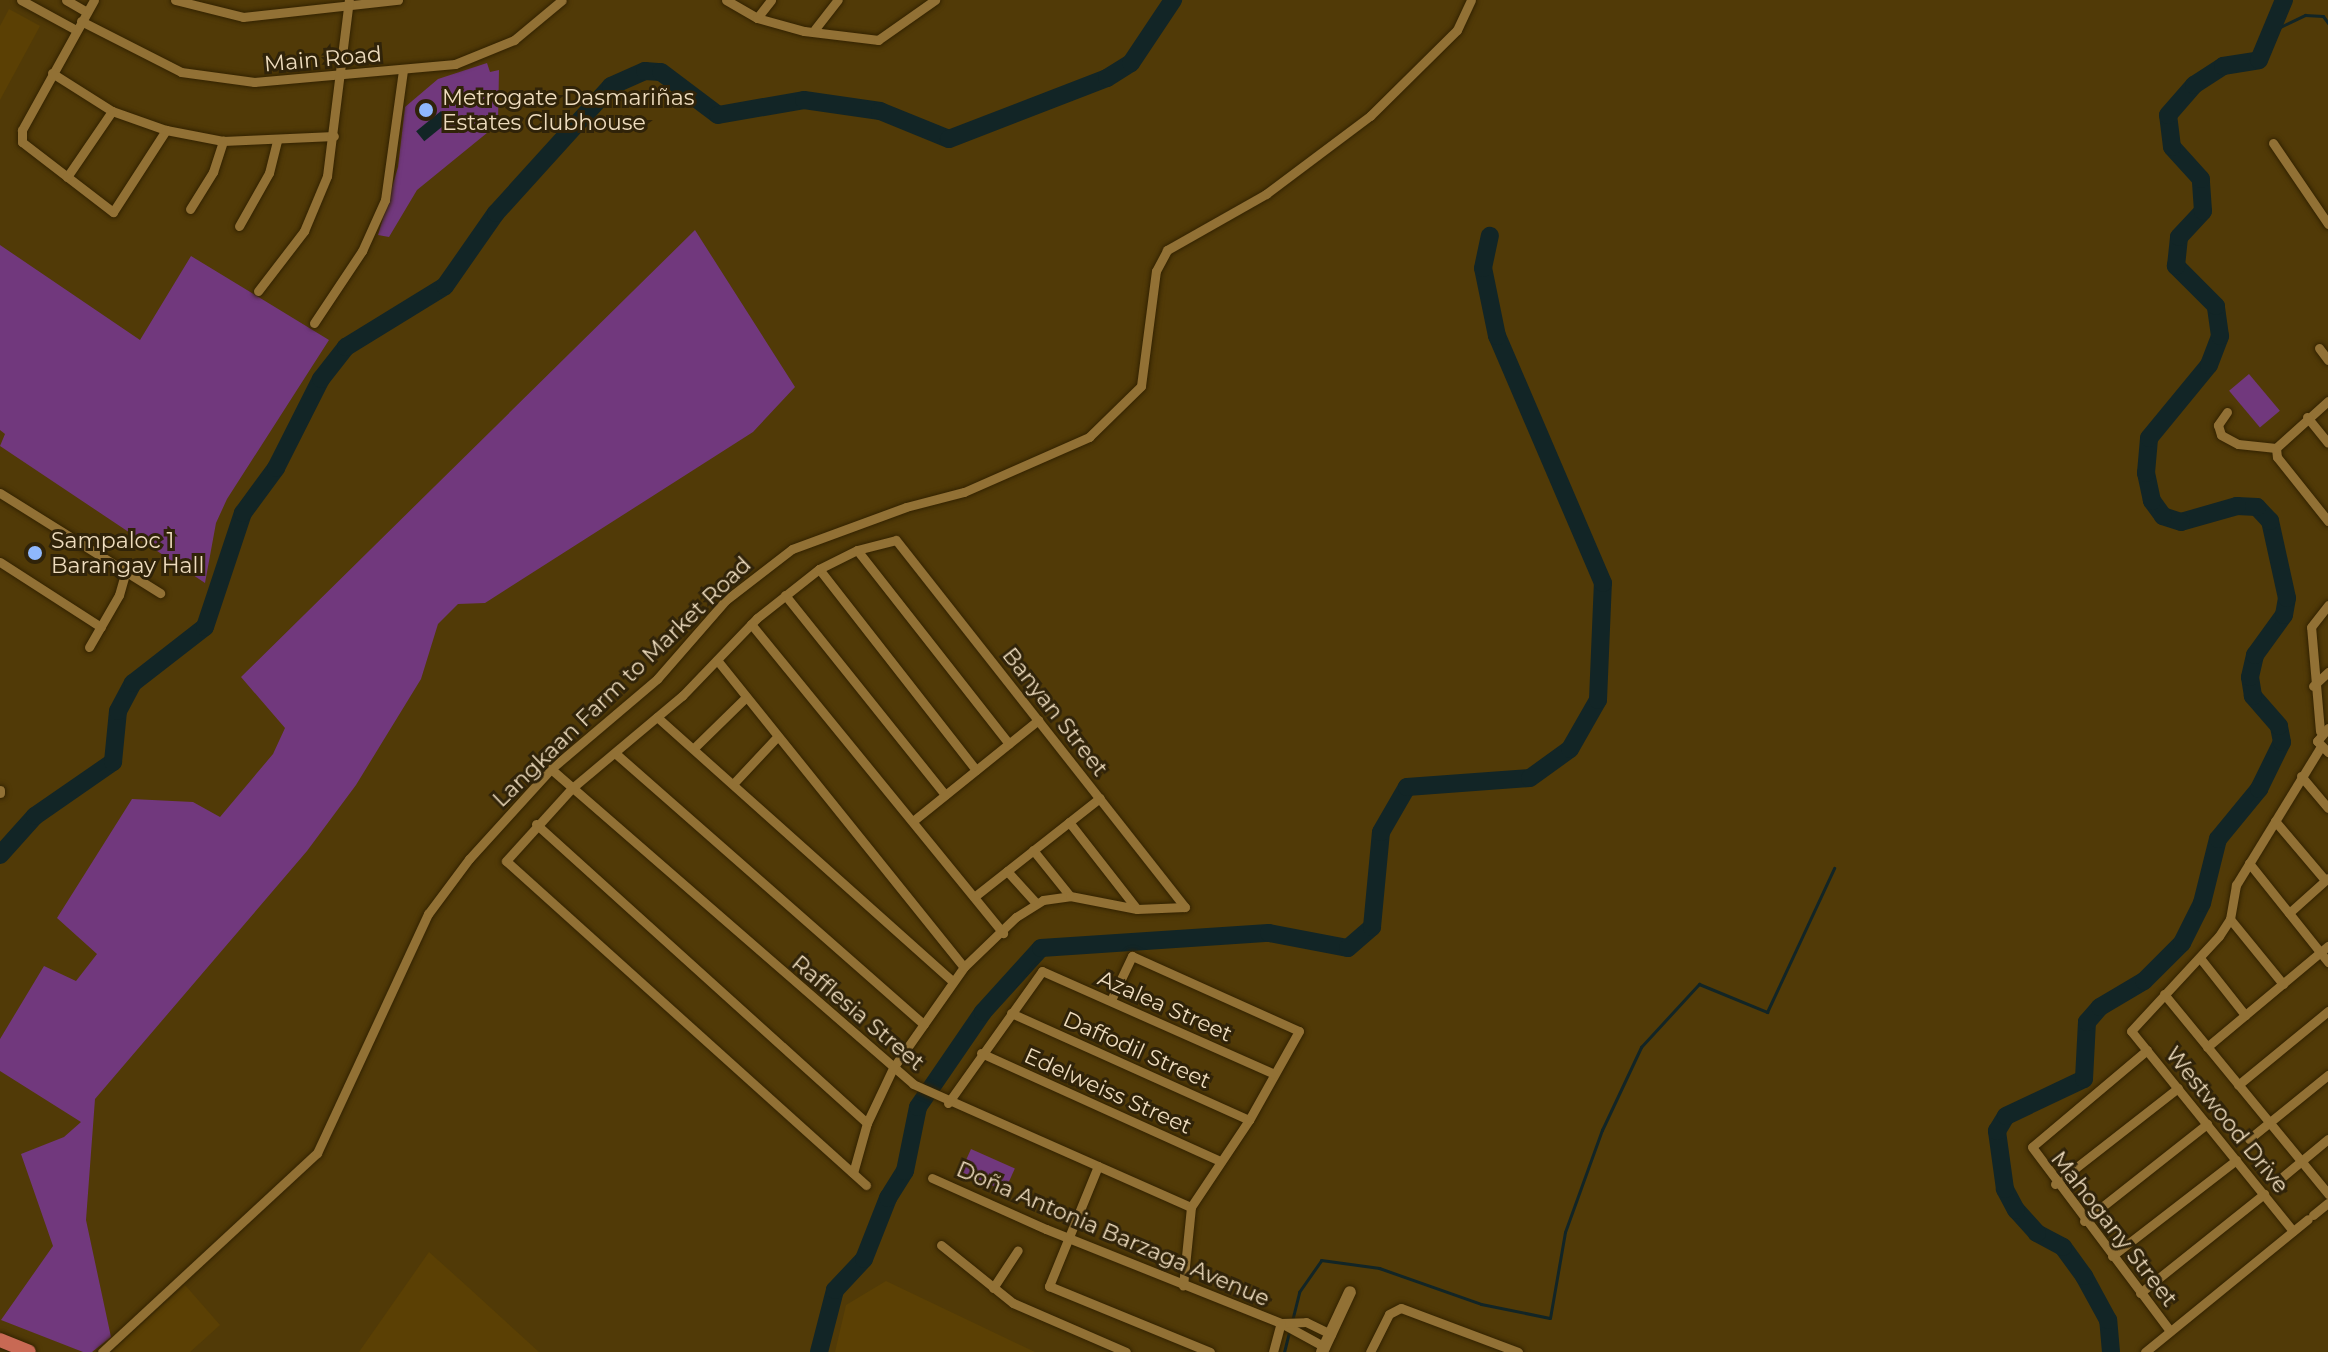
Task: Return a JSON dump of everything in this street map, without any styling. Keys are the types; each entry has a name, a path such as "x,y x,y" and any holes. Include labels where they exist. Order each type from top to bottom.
{"main road":[{"path":"0,1340 29,1352"}],"street":[{"name":"Main Road","path":"21,0 81,21 159,64 208,78 254,82 455,64 497,50 562,0"},
{"name":"Main Road","path":"66,0 81,21"},
{"path":"94,0 22,130 30,151 113,212 166,130"},
{"path":"175,0 243,17 398,0"},
{"path":"726,0 757,18 878,40 935,0"},
{"path":"757,18 771,0"},
{"path":"815,29 838,0"},
{"name":"Langkaan Farm to Market Road","path":"102,1352 317,1153 428,914 469,859 551,769 657,679 726,600 792,549 906,507 964,492 1089,437 1141,386 1156,271 1167,250 1273,190 1370,116 1457,30 1471,0"},
{"path":"258,291 312,215 327,176 348,4"},
{"path":"314,323 362,251 385,200 403,70"},
{"path":"52,73 112,111 166,130 223,141 334,136"},
{"path":"67,177 112,111"},
{"path":"239,226 269,173 277,140"},
{"path":"190,209 213,172 223,141"},
{"path":"2273,143 2328,224"},
{"path":"2319,348 2328,360"},
{"path":"2276,448 2328,401"},
{"path":"2227,412 2218,425 2230,441 2276,448"},
{"path":"2307,417 2328,443"},
{"path":"2276,448 2277,457 2328,521"},
{"path":"0,493 125,574 160,593"},
{"name":"Banyan Street","path":"857,550 896,540 1185,907 1137,909"},
{"path":"866,1185 506,861 536,824 571,789 657,717 751,624 819,569 857,550 1009,744"},
{"path":"0,562 101,627"},
{"path":"819,569 976,770"},
{"path":"89,647 125,574"},
{"path":"785,595 945,795"},
{"path":"2328,605 2311,627 2313,686 2324,730 2324,750 2301,776 2236,885 2230,919 2200,958 2164,994 2328,1194"},
{"path":"751,624 1003,933"},
{"path":"717,660 964,967"},
{"path":"2313,686 2328,672"},
{"path":"694,748 746,697"},
{"path":"657,717 953,982"},
{"path":"913,821 1038,720"},
{"path":"733,784 777,737"},
{"path":"615,753 924,1024"},
{"name":"Rafflesia Street","path":"551,769 913,1084 938,1099 1191,1207"},
{"path":"2301,776 2328,808"},
{"path":"974,897 1100,798"},
{"path":"2275,821 2326,879 2289,913"},
{"path":"1069,822 1137,909"},
{"path":"536,824 867,1123"},
{"path":"1033,850 1070,896"},
{"path":"2249,863 2289,913 2324,949 2328,962"},
{"path":"1007,871 1036,903"},
{"path":"853,1173 867,1123 893,1068 964,967 1036,903 1070,896 1137,909"},
{"path":"2230,919 2283,984"},
{"path":"2207,1047 2324,949"},
{"path":"1111,1000 1132,956 1299,1031 1249,1120 1191,1207 1183,1286"},
{"path":"2200,958 2245,1015"},
{"name":"Azalea Street","path":"1011,1013 1042,971 1274,1074"},
{"name":"Westwood Drive","path":"2164,994 2131,1031 2293,1231"},
{"path":"2238,1085 2328,1011"},
{"path":"948,1103 1011,1013"},
{"name":"Daffodil Street","path":"1011,1013 1249,1120"},
{"name":"Mahogany Street","path":"2147,1050 2032,1147 2055,1184 2170,1331"},
{"name":"Edelweiss Street","path":"981,1053 1220,1161"},
{"path":"2249,1139 2328,1075"},
{"path":"2055,1184 2178,1088"},
{"path":"2084,1221 2207,1124"},
{"path":"2281,1178 2328,1139"},
{"path":"2112,1256 2236,1160"},
{"path":"1098,1166 1049,1286 1210,1352"},
{"name":"Doña Antonia Barzaga Avenue","path":"932,1178 1183,1286 1281,1323 1324,1349"},
{"path":"2140,1293 2264,1194"},
{"path":"2145,1352 2328,1203"},
{"path":"941,1245 1013,1303 1126,1352"},
{"path":"993,1288 1018,1250"},
{"path":"1324,1349 1350,1292"},
{"path":"1384,1352 1372,1350 1395,1309 1518,1352"},
{"name":"Doña Antonia Barzaga Avenue","path":"1281,1323 1306,1322 1331,1334"},
{"path":"1273,1352 1281,1323"}],"shaded area":[{"path":"9,9 40,26 0,100 0,26"},
{"path":"487,63 490,72 499,70 498,124 417,190 389,237 378,235 398,167 405,107 438,79"},
{"path":"695,230 795,387 753,432 485,603 458,604 438,624 421,679 356,785 307,851 95,1099 86,1220 111,1337 92,1352 83,1352 1,1320 53,1246 21,1154 64,1137 81,1122 0,1071 0,1039 44,966 76,981 97,954 57,918 132,799 193,802 220,817 273,754 285,728 241,677"},
{"path":"0,245 140,340 191,256 329,340 227,499 216,523 205,583 0,446 5,434 0,430"},
{"path":"2249,374 2280,411 2260,427 2229,391"},
{"path":"971,1149 1015,1169 1005,1191 961,1172"},
{"path":"429,1252 469,1288 539,1352 359,1352"},
{"path":"886,1281 1035,1352 835,1352 846,1305"},
{"path":"185,1285 220,1325 190,1352 111,1352"}],"water":[{"path":"441,111 449,121 424,141 416,131"}],"waterway":[{"path":"0,855 35,816 113,762 118,711 133,683 205,627 243,513 276,468 321,379 346,347 445,286 496,213 611,86 645,71 661,72 718,115 804,100 880,111 949,139 1107,78 1131,63 1173,0"},
{"path":"2111,1352 2108,1320 2084,1276 2063,1247 2037,1233 2016,1210 2005,1189 1997,1131 2006,1116 2084,1079 2087,1022 2100,1007 2144,981 2182,943 2202,903 2218,839 2259,789 2282,742 2279,726 2253,696 2250,677 2255,655 2284,615 2287,598 2270,521 2257,507 2237,506 2181,522 2163,516 2152,501 2146,473 2149,438 2209,365 2220,336 2216,306 2176,266 2179,237 2203,211 2201,179 2172,147 2168,115 2194,85 2223,66 2259,60 2284,0"},
{"path":"2272,31 2305,15 2323,16 2328,23"},
{"path":"819,1352 835,1290 864,1259 888,1198 905,1171 918,1107 983,1012 1041,948 1269,933 1348,948 1372,927 1381,832 1407,787 1530,778 1570,749 1598,700 1603,583 1497,336 1483,268 1490,236"},
{"path":"1292,1321 1299,1292 1321,1260 1379,1268 1481,1304 1550,1318 1565,1232 1602,1130 1641,1047 1699,984 1767,1012 1834,868"},
{"path":"1284,1352 1289,1332"}],"place":[{"name":"Metrogate Dasmariñas Estates Clubhouse","path":"426,110"},
{"name":"Sampaloc 1 Barangay Hall","path":"35,553"}]}
